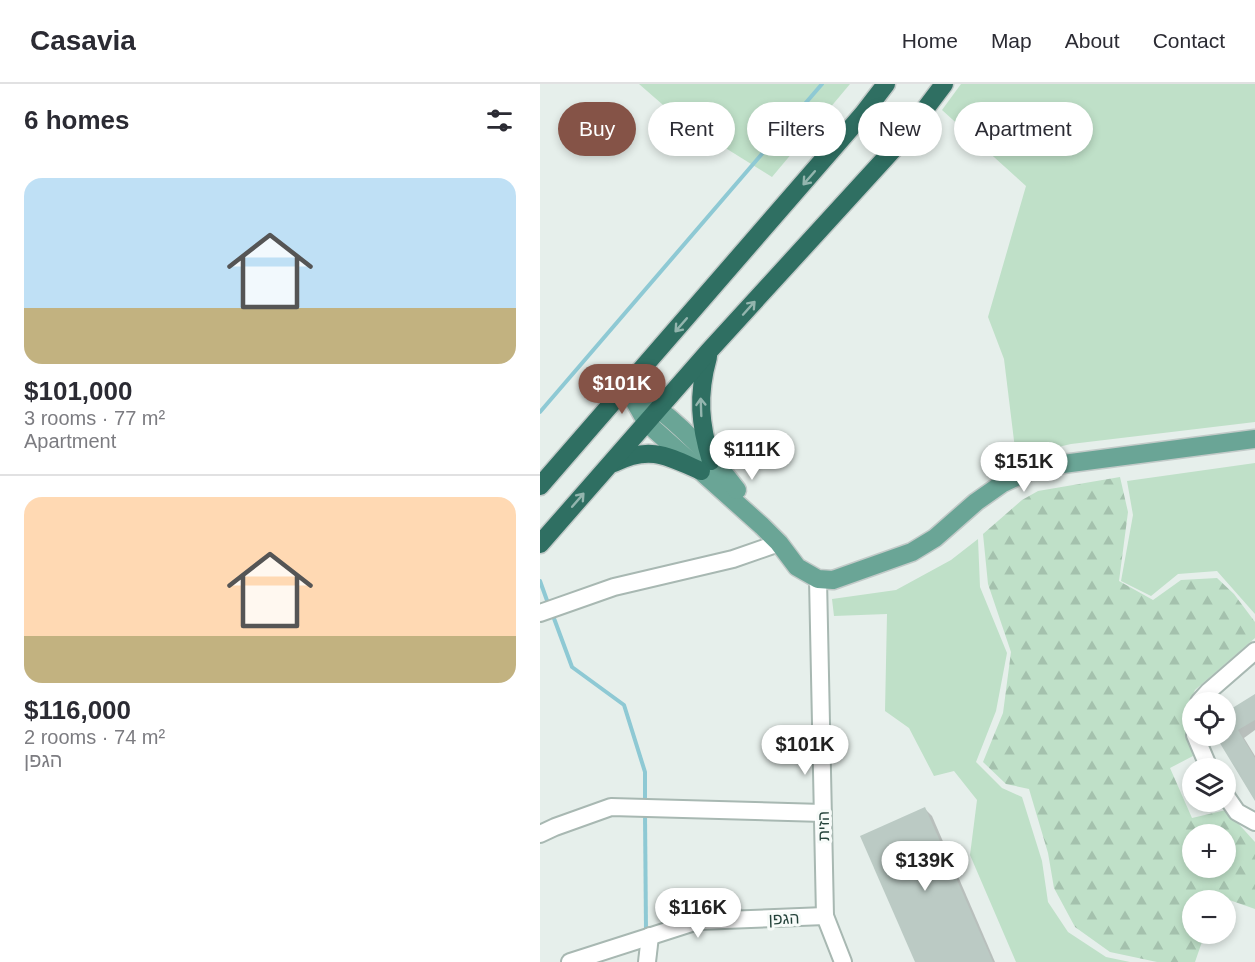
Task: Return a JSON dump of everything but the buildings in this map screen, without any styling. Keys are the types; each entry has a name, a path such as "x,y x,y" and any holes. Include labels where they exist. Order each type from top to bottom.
{"highway":[{"path":"540,486 863,114 886,84"},
{"path":"540,544 709,351 901,141 944,84"},
{"path":"607,467 629,456 648,452 706,466 700,405 701,381 709,351"}],"main road":[{"path":"627,388 706,466 779,543 797,567 818,579 833,580 912,552 935,538 976,502 1003,483 1029,471 1063,464 1255,439"}],"street":[{"path":"540,613 615,587 733,560 779,543"},
{"name":"הזית","path":"818,579 825,916 843,962"},
{"path":"1208,692 1255,651"},
{"path":"540,834 611,807 823,813"},
{"path":"1236,811 1255,822"},
{"name":"הגפן","path":"570,962 698,921 825,916"},
{"path":"647,962 650,936"}],"green space":[{"path":"639,84 850,84 835,102 747,102 747,156 790,156 772,177 735,154 735,102 660,102"},
{"path":"961,84 1255,84 1255,422 1071,444 1016,457 1004,359 988,317 1026,186 993,156 1093,156 1093,102 954,102 954,121 942,110"},
{"path":"1255,463 1255,614 1217,571 1178,574 1151,596 1121,581 1133,515 1127,481"},
{"path":"1120,477 1128,512 1119,581 1153,600 1181,580 1217,578 1234,594 1255,622 1255,638 1194,692 1182,692 1182,746 1192,746 1193,756 1182,758 1182,762 1170,768 1182,795 1182,812 1189,812 1192,818 1228,812 1255,842 1255,909 1236,902 1236,890 1182,890 1182,944 1201,944 1195,962 1157,962 1110,952 1075,927 1054,888 1048,853 1029,789 1006,784 983,762 1003,713 1011,652 988,584 983,534 1022,500 1038,491"},
{"path":"978,539 980,587 1007,653 996,711 976,762 1002,788 1022,797 1042,861 1048,902 1068,932 1106,957 1130,962 1016,962 970,855 977,800 954,771 934,776 909,728 885,711 887,614 834,616 832,599 896,590 951,560"}],"waterway":[{"path":"540,412 822,84"},
{"path":"540,581 549,606"},
{"path":"552,613 572,667 624,705 645,772 645,803"},
{"path":"645,813 646,932"}]}
